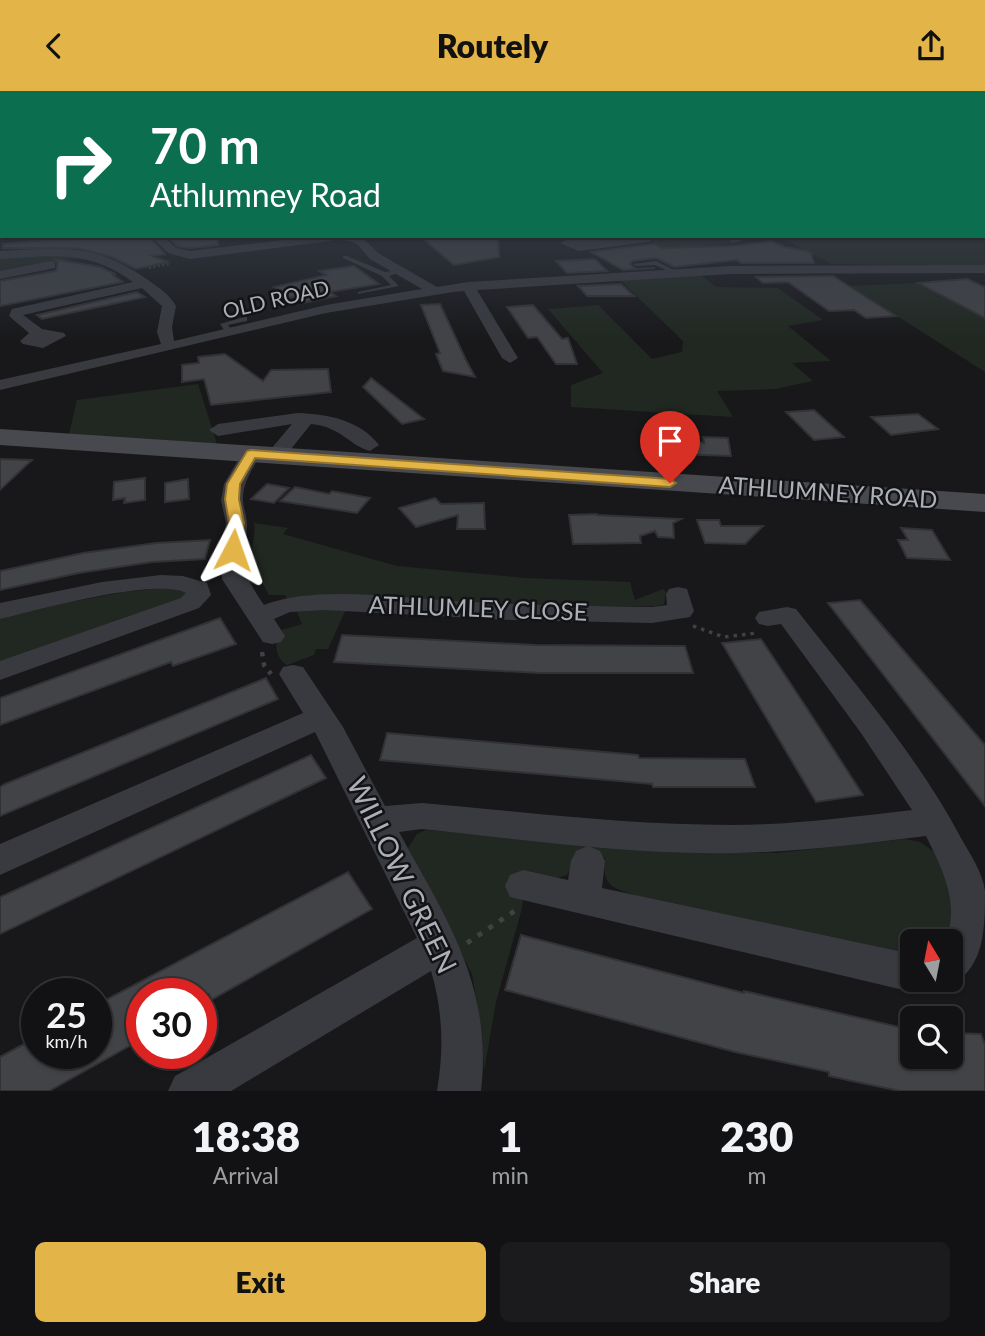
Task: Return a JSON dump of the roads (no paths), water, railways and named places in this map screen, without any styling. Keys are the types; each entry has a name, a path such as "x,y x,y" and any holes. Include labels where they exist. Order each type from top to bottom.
{"main road":[{"name":"ATHLUMNEY ROAD","path":"0,437 985,503"}],"street":[{"path":"170,249 190,255 244,249"},
{"path":"367,249 374,256 433,290"},
{"path":"0,255 62,252 96,256 165,299 169,306 164,338 170,347"},
{"path":"0,275 96,256"},
{"path":"706,263 725,266 794,261"},
{"name":"OLD ROAD","path":"0,384 338,307 433,290 725,266 985,269"},
{"path":"39,334 16,316 17,312 144,284"},
{"path":"468,286 510,358"},
{"path":"218,430 306,419 341,425 370,445"},
{"path":"198,591 234,579 233,550 237,523 232,499 234,484 263,454 306,419"},
{"name":"ATHLUMLEY CLOSE","path":"234,579 266,626 286,605 325,602 511,612 652,615 680,603"},
{"path":"0,611 48,600 167,581 190,583 199,595 190,603 0,671"},
{"path":"768,618 787,615 900,762 935,821 967,889 969,920 963,945"},
{"name":"WILLOW GREEN","path":"293,674 320,717 374,821 453,944 455,979 463,1023 463,1066 459,1091"},
{"path":"0,860 320,717"},
{"path":"374,821 422,816 644,837 732,839 803,837 935,821"},
{"path":"583,900 588,861"},
{"path":"523,886 900,970"},
{"path":"190,1091 453,944"}],"lane":[{"path":"345,257 386,275 396,286 360,293"},
{"path":"636,264 656,263 674,272"},
{"path":"386,275 402,270"},
{"path":"230,332 224,324 244,319"}]}
